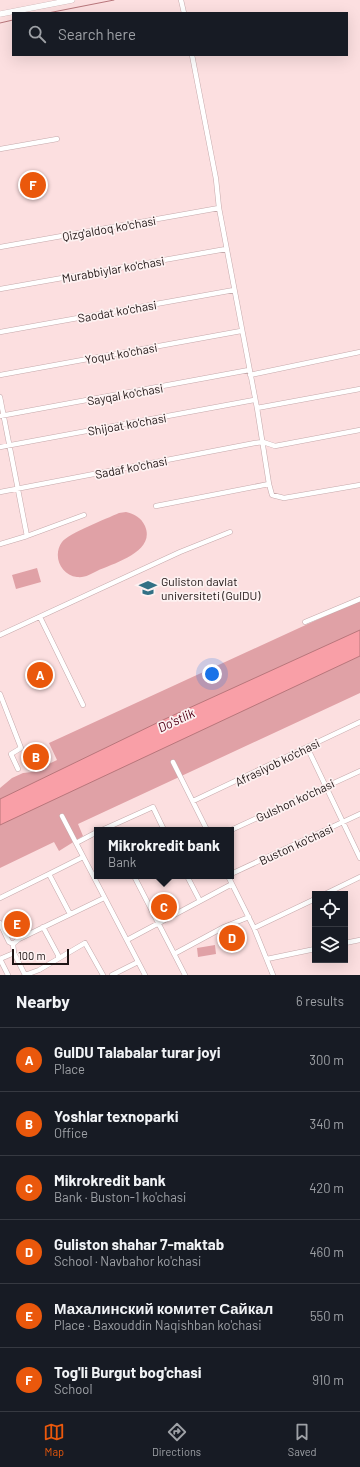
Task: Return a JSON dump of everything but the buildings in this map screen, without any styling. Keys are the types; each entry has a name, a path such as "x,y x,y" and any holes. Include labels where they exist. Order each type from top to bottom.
{"main road":[{"path":"0,14 72,0"}],"street":[{"path":"181,0 184,12"},
{"path":"192,56 216,179 218,208 254,400 257,408 268,484 272,495 284,498 360,485"},
{"path":"0,149 56,139"},
{"name":"Qizg'aldoq ko'chasi","path":"0,247 218,208"},
{"name":"Murabbiylar ko'chasi","path":"0,289 226,249"},
{"name":"Saodat ko'chasi","path":"0,332 234,290"},
{"name":"Yoqut ko'chasi","path":"0,374 241,331"},
{"path":"250,373 360,352"},
{"name":"Sayqal ko'chasi","path":"1,416 250,373"},
{"path":"257,408 360,389"},
{"path":"0,397 1,416 9,445 27,536"},
{"name":"Shijoat ko'chasi","path":"0,447 254,400"},
{"path":"263,442 275,446 360,430"},
{"name":"Sadaf ko'chasi","path":"0,492 263,442"},
{"path":"156,506 268,484"},
{"path":"0,544 27,536 84,515"},
{"path":"0,635 180,552 230,532"},
{"path":"306,622 360,599"},
{"path":"40,617 83,705"},
{"path":"0,694 20,748 11,754 18,768"},
{"name":"Afrasiyob ko'chasi","path":"193,802 307,746 360,722"},
{"path":"307,746 360,858"},
{"path":"173,762 206,827"},
{"name":"Gulshon ko'chasi","path":"234,829 360,770"},
{"path":"112,827 153,807 163,827"},
{"name":"Buston ko'chasi","path":"234,873 360,814"},
{"path":"62,816 94,878"},
{"path":"76,843 94,834"},
{"path":"0,898 83,857"},
{"path":"49,874 70,914"},
{"path":"330,891 360,877"},
{"path":"94,879 145,975"},
{"path":"136,879 185,975"},
{"path":"189,879 200,901"},
{"path":"230,879 254,928 273,975"},
{"path":"127,940 232,884"},
{"path":"13,944 43,927 104,898"},
{"path":"254,928 312,900"},
{"path":"174,954 224,927 249,917"},
{"path":"0,923 9,942 13,944 14,953 26,974 39,970 85,943 103,975"},
{"path":"43,927 58,955 58,958"},
{"path":"348,942 360,940"},
{"path":"267,958 312,950"},
{"path":"8,975 0,959 14,953"},
{"path":"112,975 138,962"},
{"path":"39,970 42,975"}],"shaded area":[{"path":"126,512 137,516 145,526 147,535 145,543 139,550 123,560 85,576 77,577 66,573 58,559 59,547 62,542 80,530 97,522 119,513"},
{"path":"37,568 41,582 16,589 12,575"},
{"path":"360,600 360,693 78,824 83,836 59,851 54,842 0,868 0,788 12,778 23,773 32,772 57,760 49,743"},
{"path":"215,945 216,954 198,957 197,948"}],"water":[{"name":"Do'stlik","path":"360,630 360,656 0,825 0,799 165,719"}],"waterway":[{"path":"53,12 114,0"},
{"path":"0,23 12,20"}],"place":[{"name":"Tog'li Burgut bog'chasi","path":"33,185"},
{"name":"Guliston davlat universiteti (GulDU)","path":"148,588"},
{"name":"GulDU Talabalar turar joyi","path":"40,675"},
{"name":"Yoshlar texnoparki","path":"36,757"},
{"name":"Mikrokredit bank","path":"164,907"},
{"name":"Махалинский комитет Сайкал","path":"17,924"},
{"name":"Guliston shahar 7-maktab","path":"232,938"}]}
